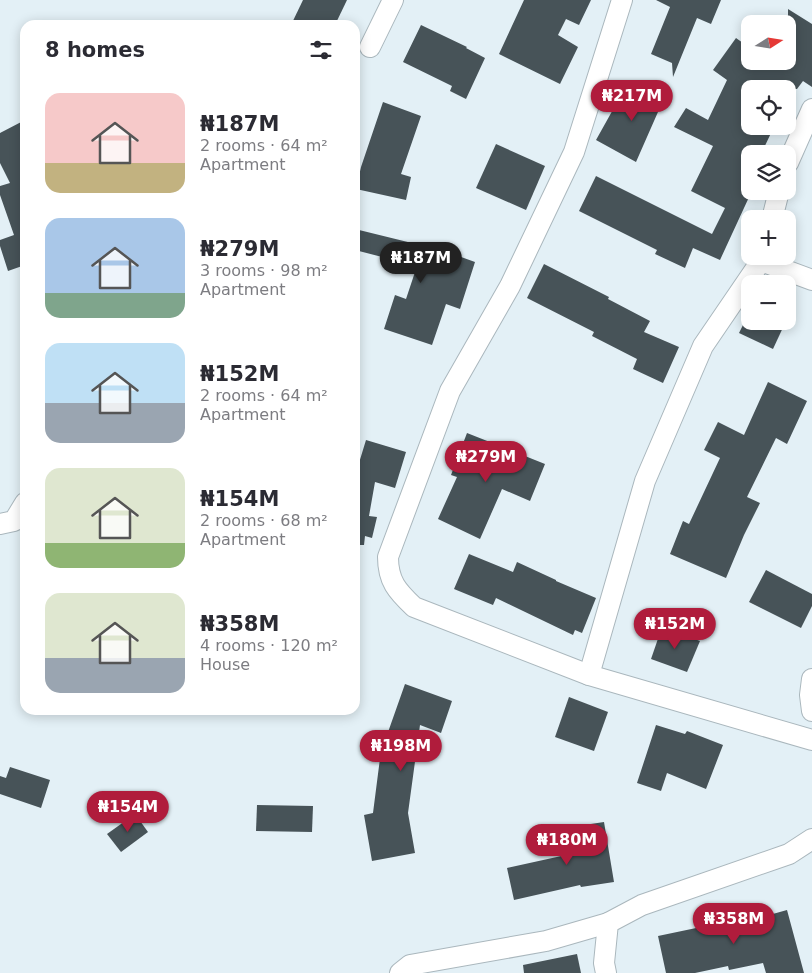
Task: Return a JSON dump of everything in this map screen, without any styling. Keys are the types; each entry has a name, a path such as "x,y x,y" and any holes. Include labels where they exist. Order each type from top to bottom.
{"street":[{"path":"370,47 393,0"},
{"path":"622,0 574,152 510,286 450,391 388,557 388,570 392,582 414,607 589,675 812,740"},
{"path":"796,145 812,108"},
{"path":"589,675 645,481 703,346 757,265"},
{"path":"776,265 812,280"},
{"path":"0,524 14,521 20,511"},
{"path":"812,679 810,695 812,711"},
{"path":"400,973 410,965 546,941 608,923 642,905 789,854 812,839"},
{"path":"606,973 604,963 608,923"}],"building":[{"path":"303,0 347,0 337,20 293,20"},
{"path":"524,0 591,0 579,25 566,19 558,35 578,47 560,84 499,54"},
{"path":"656,0 721,0 711,24 697,18 673,77 672,63 651,54 670,7"},
{"path":"788,9 812,24 812,87 803,81 796,89 796,80 741,80 741,135 770,135 765,145 741,145 741,200 748,200 743,210 741,210 741,214 720,260 693,248 685,268 655,254 657,250 579,211 596,176 712,234 725,208 691,191 713,146 674,127 686,108 708,120 727,80 713,70 736,38 741,42 741,70 796,70 796,15 788,15"},
{"path":"421,25 467,47 485,58 466,99 450,91 452,86 403,62"},
{"path":"638,81 665,96 636,162 596,140 615,106 622,110"},
{"path":"383,102 421,116 401,174 411,177 406,200 360,190 361,167"},
{"path":"20,123 20,267 8,271 0,240 14,235 0,195 0,186 10,183 0,163 0,133"},
{"path":"496,144 545,166 526,210 476,188"},
{"path":"360,230 424,246 425,244 475,262 460,309 446,304 432,345 384,329 395,295 406,299 417,266 360,251"},
{"path":"544,264 609,297 608,299 650,321 644,332 679,347 663,383 633,369 637,359 592,336 594,332 527,298"},
{"path":"741,329 782,330 773,349 739,333"},
{"path":"768,382 807,401 787,444 776,438 747,497 760,503 726,578 670,554 683,521 689,524 720,458 704,450 718,422 744,435"},
{"path":"467,433 545,464 530,501 502,489 480,539 438,519 457,477 451,475"},
{"path":"366,440 406,452 395,488 375,482 369,516 377,517 372,538 365,536 364,545 360,545 360,460"},
{"path":"469,554 513,572 517,562 596,598 582,633 575,630 573,635 496,598 493,605 454,589"},
{"path":"766,570 812,594 812,606 801,628 749,602"},
{"path":"662,627 700,641 687,672 651,659"},
{"path":"405,684 452,701 441,733 420,725 408,813 415,853 372,861 364,815 373,813 383,735 387,735"},
{"path":"569,697 608,712 594,751 555,737"},
{"path":"656,725 685,734 687,731 723,745 706,789 667,773 661,791 637,783"},
{"path":"10,767 50,780 41,808 0,794 0,776 6,778"},
{"path":"257,805 313,806 312,832 256,831"},
{"path":"135,814 148,832 121,852 107,834"},
{"path":"604,822 614,882 581,887 580,885 514,900 507,868 575,853 571,827"},
{"path":"744,906 747,921 787,910 804,973 766,973 763,963 729,970 728,966 695,973 666,973 658,936 720,923 717,912"},
{"path":"577,954 581,973 524,973 523,965"}]}
